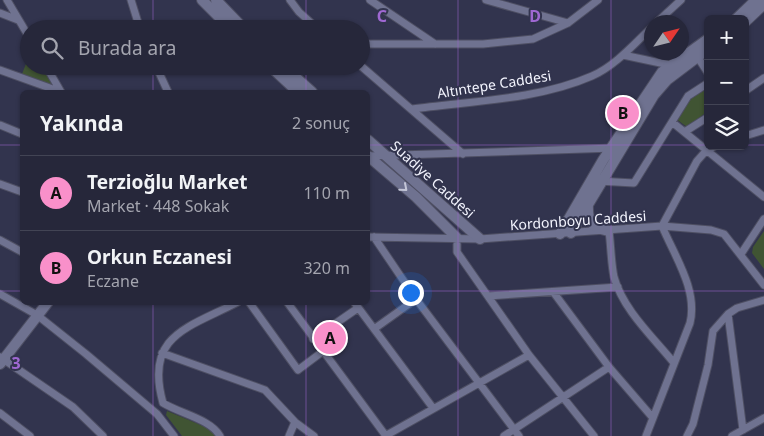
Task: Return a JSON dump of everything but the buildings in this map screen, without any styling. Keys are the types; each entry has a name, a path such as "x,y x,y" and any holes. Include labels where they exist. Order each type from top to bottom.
{"main road":[{"path":"202,0 222,20"},
{"path":"216,0 235,20"},
{"path":"740,15 756,0"},
{"path":"749,18 764,4"},
{"path":"566,234 595,181 610,148 652,85 670,65 704,43"},
{"path":"609,231 595,228 590,223 587,214 588,202 595,181 622,147 654,95 667,80 704,52"},
{"path":"670,65 682,67"},
{"path":"280,75 296,90"},
{"path":"294,75 310,90"},
{"name":"Suadiye Caddesi","path":"370,142 480,239"},
{"name":"Suadiye Caddesi","path":"370,158 416,198 457,238"},
{"path":"566,234 588,202"},
{"path":"1,360 45,305"}],"street":[{"path":"7,0 19,20"},
{"path":"131,0 137,20"},
{"path":"290,0 308,20"},
{"path":"370,0 436,44"},
{"path":"486,0 568,22"},
{"path":"370,44 483,44 533,39 568,22 598,0"},
{"path":"665,15 681,0"},
{"path":"0,13 19,20"},
{"name":"Altıntepe Caddesi","path":"412,109 546,92 594,75 623,55 644,35"},
{"path":"623,55 670,65"},
{"path":"697,56 704,67"},
{"path":"0,70 55,90"},
{"path":"370,74 463,154"},
{"path":"51,75 60,90"},
{"path":"160,75 167,90"},
{"path":"749,88 764,78"},
{"path":"595,181 634,183 688,96 704,86"},
{"path":"686,131 704,120"},
{"path":"672,122 704,143"},
{"path":"0,125 20,133"},
{"path":"749,135 764,130"},
{"path":"370,156 622,147"},
{"path":"646,436 694,309 691,292 662,226 697,161 710,150"},
{"path":"714,150 764,197"},
{"path":"0,184 20,191"},
{"path":"741,254 764,219"},
{"name":"Kordonboyu Caddesi","path":"371,237 480,239 662,226 710,230 724,234 764,285"},
{"path":"609,231 614,276 618,287 630,309 674,363"},
{"path":"371,237 519,436"},
{"path":"457,238 457,252 561,397 594,436"},
{"path":"0,240 20,251"},
{"path":"488,296 554,293 618,287"},
{"path":"554,293 609,367 653,418"},
{"path":"0,294 37,315 156,414 174,436"},
{"path":"374,329 416,299"},
{"path":"687,436 693,424 708,365 712,331 728,314 737,308 764,300"},
{"path":"220,436 209,423 180,413 163,403 157,382 162,353 175,334 232,305"},
{"path":"251,305 298,370 322,352"},
{"path":"289,305 322,352 386,436 529,354"},
{"path":"313,339 356,305 433,408"},
{"path":"728,314 743,430"},
{"path":"162,353 265,390 296,422 314,436"},
{"path":"1,360 73,407 104,436"},
{"path":"504,436 609,367"},
{"path":"2,418 30,436"},
{"path":"732,436 764,418"},
{"path":"289,436 296,422"}],"green space":[{"path":"25,75 49,75 56,87"},
{"path":"704,89 704,114 687,127 676,119 690,98"},
{"path":"764,231 764,269 752,253 753,247"},
{"path":"167,411 208,428 217,436 182,436 166,415"}],"place":[{"name":"Orkun Eczanesi","path":"623,113"},
{"name":"Terzioğlu Market","path":"330,338"}]}
